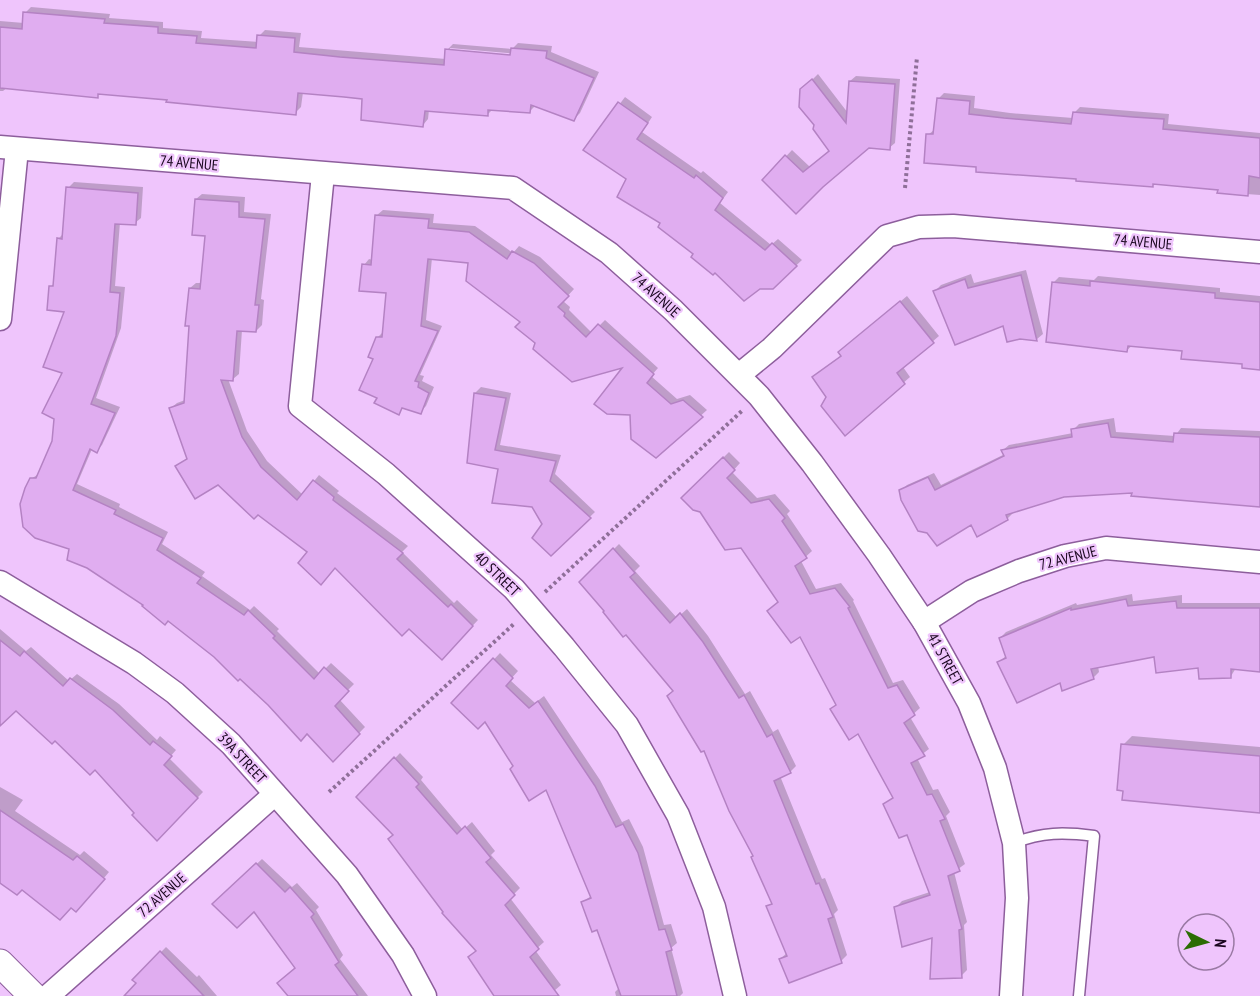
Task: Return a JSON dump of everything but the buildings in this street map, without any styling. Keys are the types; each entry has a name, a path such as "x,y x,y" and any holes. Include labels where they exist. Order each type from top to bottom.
{"street":[{"name":"74 AVENUE","path":"8,148 513,188 609,253 673,310 740,375 772,348 887,236 919,227 953,226 1260,252"},
{"path":"0,319 8,148"},
{"name":"40 STREET","path":"323,174 300,406 386,474 514,589 627,725 678,815 714,907 735,996"},
{"name":"41 STREET","path":"740,375 812,463 924,622 969,703 995,768 1014,843 1017,898 1011,996"},
{"name":"72 AVENUE","path":"924,622 972,591 1019,571 1065,556 1106,549 1260,562"},
{"name":"39A STREET","path":"0,582 92,636 175,693 231,744 347,875 403,955 425,996"},
{"name":"72 AVENUE","path":"48,996 274,794"},
{"path":"0,963 33,996"}],"lane":[{"path":"1014,843 1035,835 1067,832 1094,836 1079,996"}],"path":[{"path":"905,188 917,57"},
{"path":"545,592 740,412"},
{"path":"329,792 515,623"}]}
